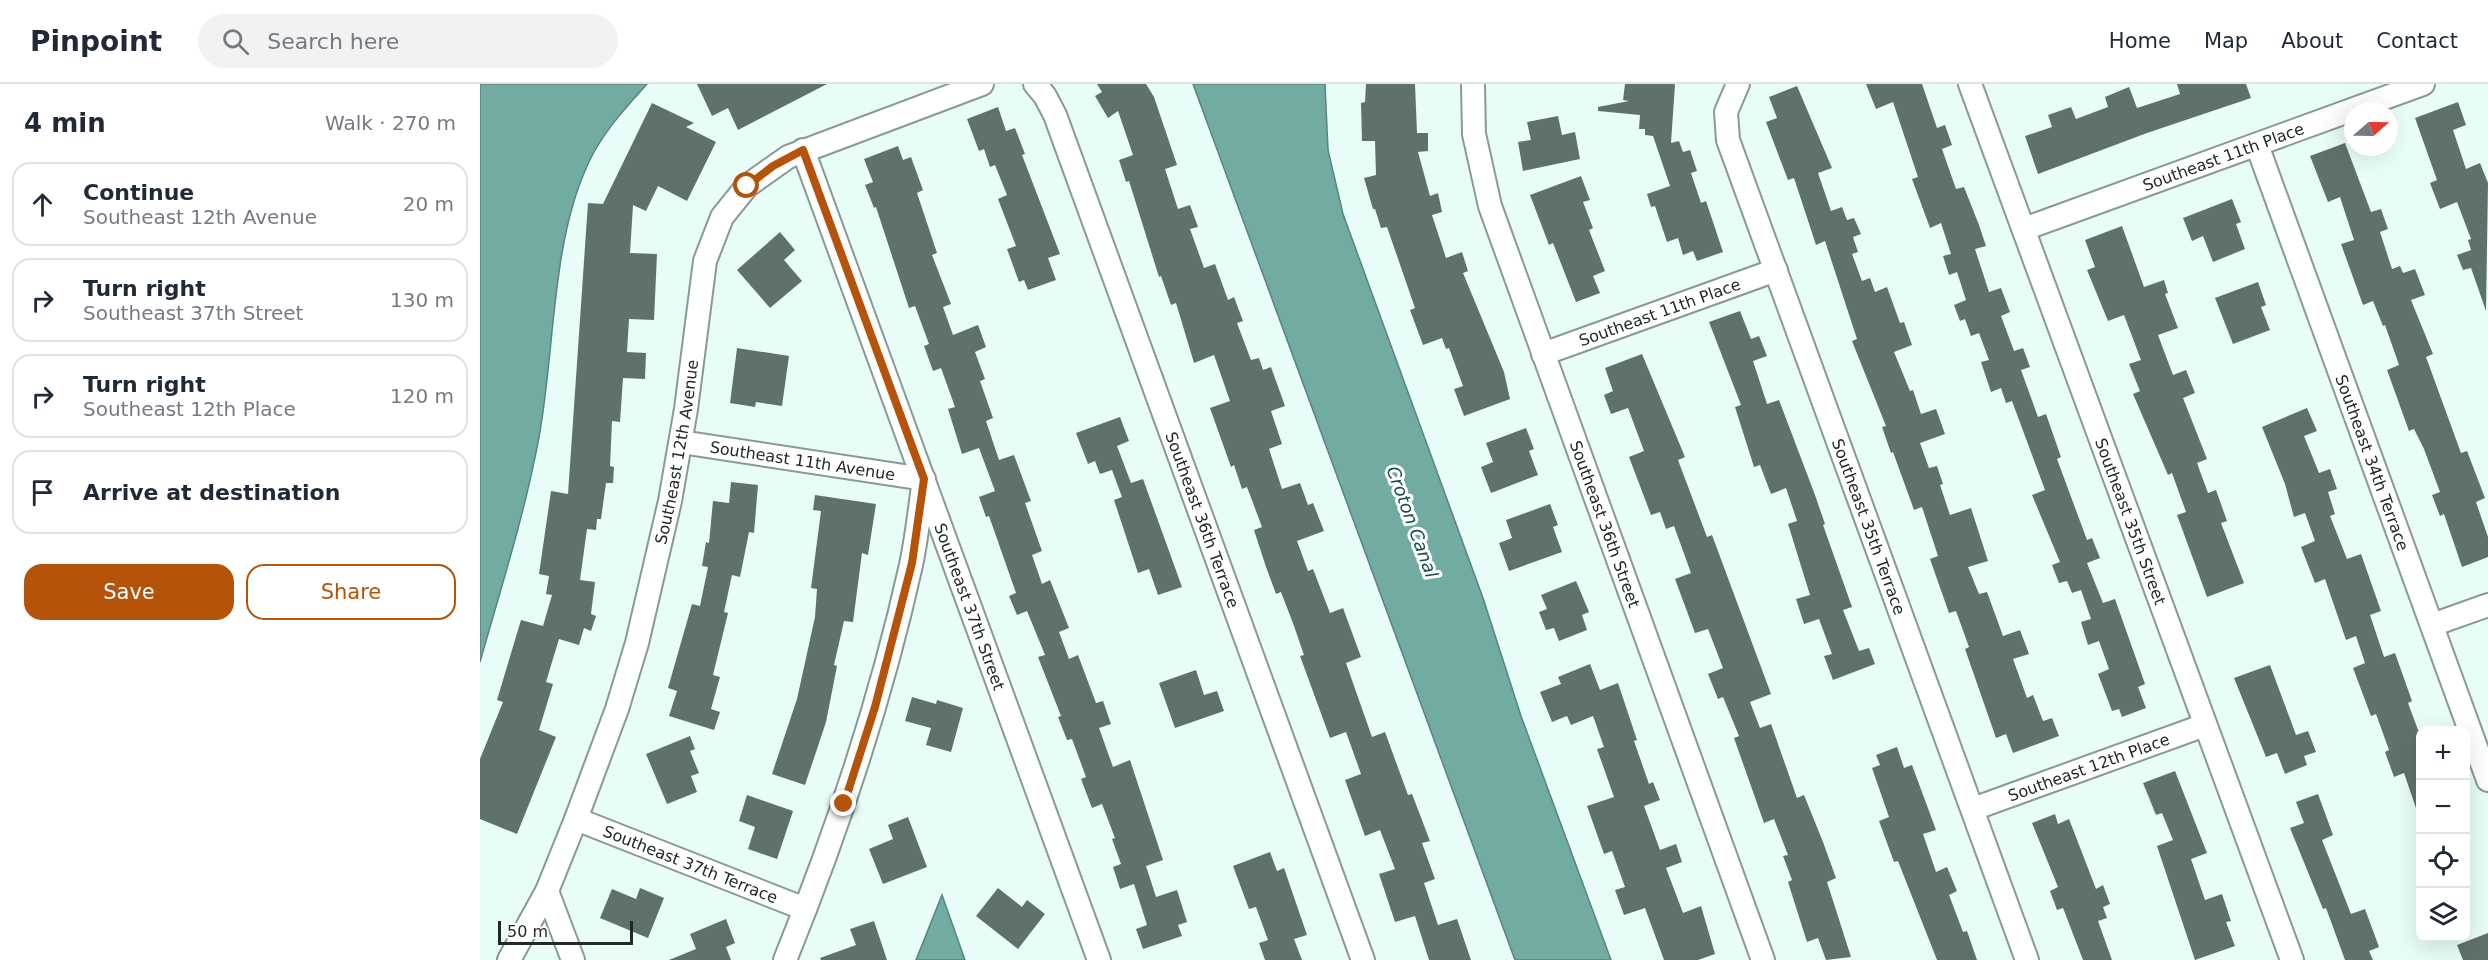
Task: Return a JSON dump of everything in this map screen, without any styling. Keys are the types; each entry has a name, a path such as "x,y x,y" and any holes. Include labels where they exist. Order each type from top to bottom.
{"street":[{"name":"Southeast 12th Avenue","path":"509,960 547,891 616,710 637,643 670,501 681,442 705,261 714,233 728,208 747,186 773,166 803,150 982,84"},
{"name":"Southeast 36th Terrace","path":"1035,84 1046,96 1055,116 1363,960"},
{"name":"Southeast 36th Street","path":"1473,84 1474,134 1490,206 1763,960"},
{"name":"Southeast 35th Street","path":"1970,84 2292,960"},
{"name":"Southeast 11th Place","path":"2024,229 2423,84"},
{"name":"Southeast 35th Terrace","path":"1736,87 1726,112 1728,140 2027,960"},
{"name":"Southeast 34th Terrace","path":"2257,145 2488,780"},
{"name":"Southeast 37th Street","path":"803,150 1099,960"},
{"name":"Southeast 11th Place","path":"1543,354 1776,270"},
{"name":"Southeast 11th Avenue","path":"681,442 924,479"},
{"path":"785,960 844,804 875,707 912,563 924,479"},
{"path":"2432,625 2488,605"},
{"name":"Southeast 12th Place","path":"1973,809 2205,725"},
{"name":"Southeast 37th Terrace","path":"576,819 806,909"},
{"path":"547,891 573,960"}],"water":[{"path":"480,84 647,84 612,125 594,152 569,218 556,291 539,437 527,494 480,662"},
{"name":"Croton Canal","path":"1193,84 1325,84 1328,150 1343,214 1483,598 1521,716 1611,960 1515,960"},
{"path":"942,895 965,960 916,960"}],"building":[{"path":"697,84 827,84 738,130 728,108 712,116"},
{"path":"1097,84 1146,84 1154,97 1177,165 1165,169 1178,209 1190,205 1198,227 1190,229 1204,268 1215,264 1228,300 1234,297 1243,321 1237,323 1251,360 1259,358 1263,370 1271,367 1285,406 1271,411 1282,444 1269,449 1282,489 1300,483 1308,505 1313,503 1324,531 1297,541 1308,571 1313,569 1330,613 1343,608 1361,657 1346,663 1372,737 1385,732 1408,795 1412,794 1430,841 1422,843 1435,879 1424,883 1438,925 1457,919 1471,960 1429,960 1415,916 1395,922 1379,874 1395,869 1380,830 1365,836 1345,780 1361,774 1346,732 1330,738 1300,656 1304,655 1294,626 1281,592 1276,594 1254,530 1262,527 1247,487 1242,489 1234,465 1231,467 1210,408 1230,401 1214,355 1194,363 1176,303 1171,305 1161,276 1159,277 1129,181 1126,182 1119,160 1133,155 1118,111 1108,118 1095,96 1102,92"},
{"path":"1366,84 1415,84 1417,133 1428,133 1428,151 1418,152 1430,196 1438,193 1442,212 1432,215 1446,258 1462,252 1468,271 1463,273 1504,372 1510,399 1464,416 1454,389 1463,386 1449,348 1446,349 1442,338 1423,345 1410,310 1415,308 1387,227 1381,228 1364,178 1376,175 1375,141 1362,141 1361,103 1365,102"},
{"path":"1625,84 1675,84 1671,143 1679,141 1683,152 1690,150 1697,171 1691,173 1701,203 1706,201 1723,252 1697,261 1693,251 1683,255 1678,238 1667,242 1655,206 1651,207 1647,194 1670,186 1653,136 1645,135 1645,129 1639,129 1640,115 1598,111 1598,107 1629,101 1623,100"},
{"path":"1866,84 1922,84 1937,128 1945,125 1952,145 1942,149 1956,189 1964,187 1986,246 1975,249 1989,292 2001,288 2010,312 2001,316 2014,351 2023,348 2030,367 2021,370 2038,417 2046,414 2061,457 2057,459 2087,540 2092,538 2100,558 2087,563 2103,603 2115,599 2145,684 2138,687 2146,708 2122,717 2119,709 2112,711 2098,674 2109,669 2099,641 2088,645 2081,622 2091,619 2081,590 2072,593 2067,581 2059,583 2052,565 2060,562 2032,495 2045,490 2012,401 2006,403 2001,388 1991,392 1981,362 1989,360 1979,333 1971,336 1965,319 1960,321 1954,305 1966,300 1957,272 1949,275 1943,256 1951,254 1941,223 1930,228 1912,179 1918,177 1893,102 1876,109"},
{"path":"2177,84 2246,84 2251,98 2147,133 2038,174 2025,136 2052,127 2048,115 2071,107 2076,119 2108,107 2105,97 2129,87 2137,108 2180,94"},
{"path":"1797,86 1832,168 1818,173 1831,211 1842,207 1847,220 1854,218 1861,234 1853,237 1858,252 1852,254 1862,281 1870,278 1875,292 1887,287 1900,323 1904,322 1912,345 1894,352 1910,391 1913,390 1921,414 1936,409 1945,434 1920,443 1929,468 1937,466 1943,484 1940,485 1950,515 1971,508 1988,561 1968,567 1979,594 1987,592 2003,636 2020,630 2029,654 2013,659 2027,698 2033,695 2043,721 2052,718 2059,736 2013,753 2006,734 1996,738 1965,649 1969,647 1956,611 1949,613 1930,559 1938,556 1922,507 1914,510 1893,452 1891,453 1882,427 1886,426 1852,341 1857,339 1825,241 1816,245 1794,178 1788,180 1766,122 1777,118 1769,97"},
{"path":"2458,102 2466,125 2453,130 2466,169 2480,163 2488,183 2486,311 2471,268 2463,270 2457,255 2471,250 2468,240 2471,239 2457,202 2440,209 2430,183 2437,180 2415,118"},
{"path":"652,103 694,123 686,127 716,142 687,201 658,186 646,211 633,205 630,253 657,254 654,320 629,319 627,352 646,353 645,379 623,378 620,422 612,421 610,466 614,467 613,483 606,483 601,519 597,519 596,530 587,529 580,580 595,582 591,614 596,616 591,631 584,628 579,645 559,639 546,682 553,684 539,730 556,737 517,834 480,819 480,759 503,702 497,700 521,620 543,626 552,595 546,594 549,576 539,574 551,491 568,494 588,203 603,204"},
{"path":"998,107 1006,131 1015,128 1025,154 1022,155 1060,254 1048,258 1056,280 1028,290 1024,280 1019,282 1007,249 1016,246 998,199 1007,195 995,165 990,167 984,149 979,151 967,119"},
{"path":"1558,116 1562,135 1575,132 1580,159 1523,171 1518,142 1531,140 1527,122"},
{"path":"2344,143 2344,156 2350,156 2371,212 2381,209 2388,229 2380,232 2392,269 2400,266 2403,273 2415,269 2425,295 2411,300 2433,354 2426,357 2461,453 2467,451 2485,498 2476,502 2488,537 2488,557 2462,567 2444,514 2440,516 2432,495 2440,492 2424,449 2414,429 2409,431 2387,370 2399,365 2385,325 2383,326 2373,301 2363,305 2341,244 2354,240 2340,197 2328,202 2310,156"},
{"path":"898,146 903,160 911,157 923,190 917,193 937,253 932,255 951,304 943,307 953,335 978,325 986,347 975,352 985,379 980,381 993,418 986,421 999,460 1014,455 1031,501 1025,503 1042,551 1032,555 1042,584 1050,580 1069,628 1059,632 1069,659 1078,655 1096,703 1103,701 1111,724 1099,728 1113,767 1130,760 1163,860 1146,866 1156,897 1177,890 1187,922 1178,925 1182,936 1143,949 1136,929 1147,925 1134,884 1120,889 1113,867 1121,864 1112,839 1115,838 1102,804 1092,808 1081,779 1086,777 1072,739 1067,740 1058,717 1061,716 1038,657 1045,655 1027,611 1017,615 1009,596 1016,593 989,516 986,517 979,497 995,491 979,448 962,454 948,409 955,407 941,368 933,371 924,346 929,344 915,306 909,308 876,207 874,208 865,185 873,182 864,159"},
{"path":"1581,176 1590,200 1583,202 1593,228 1589,230 1605,271 1593,276 1600,293 1576,302 1553,243 1549,245 1530,195"},
{"path":"2232,199 2241,222 2236,224 2245,249 2213,262 2203,236 2192,241 2183,218"},
{"path":"2122,226 2144,287 2164,280 2168,293 2165,294 2178,328 2158,335 2173,375 2186,370 2195,393 2183,398 2207,459 2197,463 2208,493 2216,490 2227,521 2221,523 2244,583 2207,597 2177,515 2186,512 2172,473 2168,475 2133,394 2140,391 2129,364 2141,360 2124,315 2108,321 2087,270 2095,267 2085,240"},
{"path":"780,232 795,250 784,260 802,281 770,308 737,270"},
{"path":"2258,282 2266,305 2261,307 2270,330 2233,344 2215,298"},
{"path":"1740,311 1751,339 1759,336 1767,356 1753,361 1767,404 1779,400 1825,524 1823,525 1852,607 1843,610 1859,651 1869,648 1875,664 1833,680 1824,656 1832,654 1819,619 1804,624 1796,599 1810,595 1788,524 1797,521 1786,488 1771,494 1760,465 1754,467 1735,407 1741,405 1709,322"},
{"path":"737,348 789,356 782,406 756,402 755,407 730,403"},
{"path":"1642,354 1685,457 1678,460 1707,537 1712,535 1771,694 1750,702 1760,728 1771,724 1797,798 1804,795 1823,842 1836,878 1827,882 1851,957 1826,960 1818,938 1807,942 1788,882 1792,880 1783,856 1788,855 1774,819 1764,823 1734,738 1739,736 1723,697 1718,699 1708,674 1723,668 1708,629 1695,633 1675,579 1691,573 1674,526 1666,529 1660,512 1651,515 1629,457 1644,451 1628,408 1611,414 1604,395 1613,391 1605,368"},
{"path":"2307,408 2317,431 2304,436 2319,473 2330,469 2337,489 2328,492 2335,514 2330,516 2347,559 2361,554 2381,611 2370,615 2384,657 2395,653 2412,701 2408,703 2417,726 2416,808 2404,773 2394,777 2385,752 2389,750 2376,714 2371,716 2353,668 2365,663 2356,636 2346,640 2325,579 2315,583 2301,547 2315,541 2305,513 2294,517 2285,484 2262,427"},
{"path":"1120,417 1129,441 1117,446 1131,483 1143,479 1182,587 1158,595 1149,569 1138,573 1114,500 1122,497 1112,470 1100,474 1095,461 1088,464 1076,433"},
{"path":"1526,428 1534,449 1529,451 1538,475 1491,493 1481,467 1493,462 1486,443"},
{"path":"731,482 758,485 754,533 749,532 740,577 732,575 724,612 728,613 713,675 720,677 711,709 720,712 714,730 669,716 677,691 668,688 692,604 700,606 708,567 702,566 706,542 709,543 713,501 729,503"},
{"path":"815,495 876,504 868,555 862,553 853,622 844,621 834,665 837,666 826,722 805,785 772,774 797,699 815,617 817,589 811,588 821,511 813,510"},
{"path":"1550,504 1558,525 1553,527 1562,552 1509,571 1499,543 1512,538 1506,520"},
{"path":"1576,581 1589,612 1582,615 1587,630 1559,641 1554,628 1546,630 1539,612 1547,609 1541,595"},
{"path":"1590,664 1600,690 1618,683 1649,784 1653,782 1660,800 1644,806 1660,850 1676,844 1682,862 1666,868 1683,913 1701,906 1715,954 1698,960 1664,960 1645,908 1624,915 1615,890 1625,887 1612,851 1604,854 1587,806 1614,797 1597,749 1604,747 1593,716 1571,725 1567,716 1552,722 1540,692 1561,684 1558,677"},
{"path":"2270,665 2296,735 2308,731 2316,752 2304,756 2307,765 2285,774 2277,753 2266,757 2234,678"},
{"path":"1196,670 1204,695 1217,691 1224,711 1175,728 1159,683"},
{"path":"912,697 936,704 937,700 963,708 951,752 926,745 931,728 905,721"},
{"path":"690,736 695,749 690,751 699,773 691,776 697,792 667,804 646,754"},
{"path":"1897,747 1904,768 1912,765 1936,830 1923,834 1936,872 1947,867 1957,891 1949,895 1963,932 1967,931 1977,960 1937,960 1898,861 1894,862 1879,821 1889,817 1872,768 1880,765 1876,755"},
{"path":"2175,771 2207,853 2191,859 2205,900 2222,894 2231,921 2226,922 2235,946 2195,960 2157,846 2173,840 2162,813 2156,815 2143,783"},
{"path":"2318,794 2333,835 2322,840 2351,914 2365,909 2379,947 2369,951 2373,960 2345,960 2326,908 2323,909 2290,828 2304,823 2296,802"},
{"path":"747,795 793,811 777,859 748,849 755,827 739,821"},
{"path":"2055,814 2058,824 2069,819 2096,889 2103,885 2110,904 2103,907 2107,918 2098,921 2112,960 2083,960 2063,908 2057,910 2050,891 2058,887 2032,823"},
{"path":"908,817 927,867 883,884 869,849 893,839 888,825"},
{"path":"1270,852 1277,871 1284,868 1307,935 1294,939 1302,960 1265,960 1259,943 1268,940 1256,907 1249,909 1233,866"},
{"path":"640,888 664,898 648,938 600,918 612,889 636,899"},
{"path":"998,888 1022,907 1027,900 1045,914 1018,949 976,916"},
{"path":"726,919 735,943 726,947 731,960 669,960 696,949 690,934"},
{"path":"874,921 887,960 821,960 820,958 856,945 850,929"},
{"path":"2488,933 2488,960 2463,960 2457,945 2470,942 2470,940"}],"route":[{"path":"747,186 773,166 803,150 924,479 912,563 875,707 844,804"}]}
